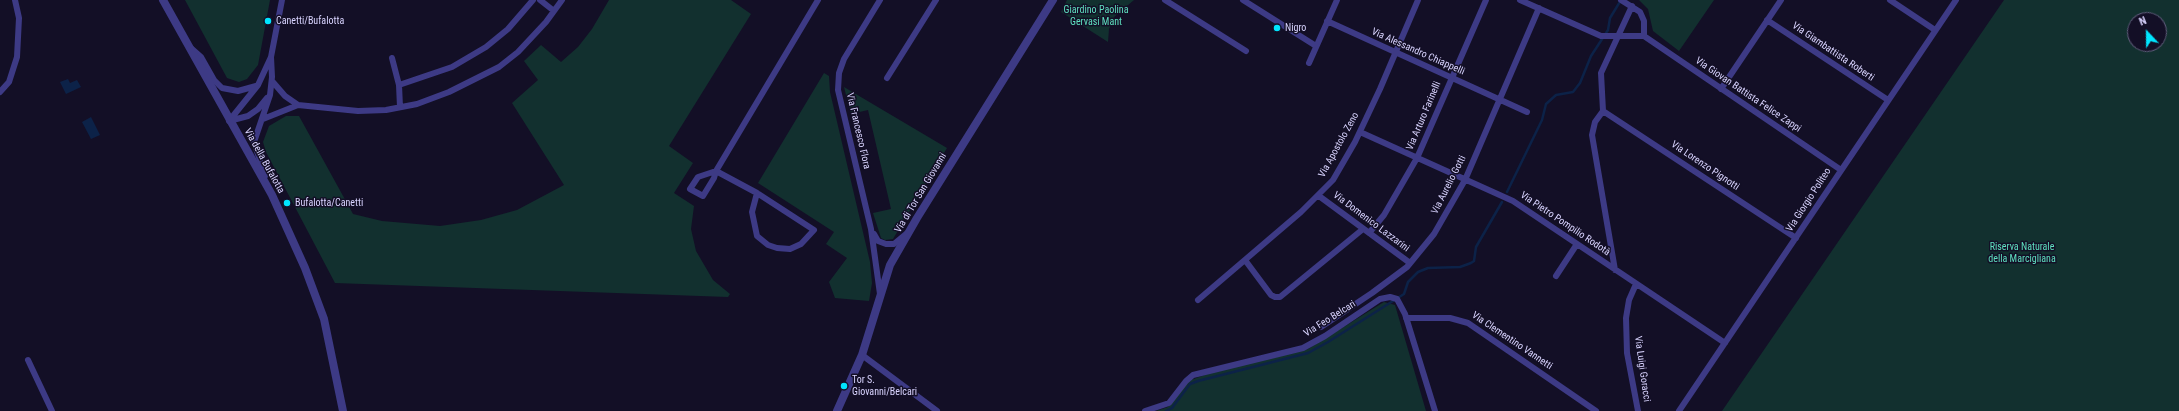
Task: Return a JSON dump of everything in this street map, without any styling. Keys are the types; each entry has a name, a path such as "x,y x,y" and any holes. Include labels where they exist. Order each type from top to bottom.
{"street":[{"path":"0,92 9,82 17,57 19,18 15,0"},
{"name":"Via della Bufalotta","path":"163,0 272,195 319,303 328,337 343,411"},
{"path":"272,195 254,144 255,135 263,119 270,95 272,81 271,57 282,0"},
{"path":"399,85 452,67 486,47 508,29 532,0"},
{"path":"540,0 554,11"},
{"path":"272,81 285,96 298,105 358,112 417,104 450,92 498,67 518,52 546,22 562,0"},
{"name":"Via Francesco Flora","path":"880,0 844,59 839,73 838,90 871,229 880,298"},
{"path":"887,78 936,0"},
{"name":"Via di Tor San Giovanni","path":"836,411 862,355 890,265 908,233 1053,0"},
{"path":"1165,0 1246,51"},
{"path":"1243,0 1316,46"},
{"path":"1309,63 1337,0"},
{"name":"Via Apostolo Zeno","path":"1198,300 1319,196 1336,175 1360,132 1418,0"},
{"name":"Via Arturo Farinelli","path":"1369,233 1384,215 1417,158 1486,0"},
{"path":"1520,0 1601,36 1644,36 1644,21 1640,12 1623,1"},
{"path":"1721,89 1781,0"},
{"path":"1890,0 1935,30"},
{"name":"Via Giorgio Politeo","path":"1680,411 1956,0"},
{"path":"757,193 752,212 757,236 768,245 777,248 790,249 801,244 814,230 757,193 716,171 698,177 690,189 703,196 716,171 816,1"},
{"path":"1615,270 1592,135 1595,122 1603,110 1601,73 1632,6"},
{"name":"Via Aurelio Gotti","path":"1321,327 1372,293 1410,263 1441,224 1465,180 1539,8"},
{"name":"Via Giambattista Roberti","path":"1767,20 1888,100"},
{"name":"Via Alessandro Chiappelli","path":"1327,21 1527,112"},
{"name":"Via Giovan Battista Felice Zappi","path":"1644,36 1841,170"},
{"path":"188,46 201,57 214,80 222,88 238,91 258,85"},
{"path":"229,120 258,85 271,57"},
{"path":"392,58 399,85 400,107"},
{"path":"229,120 248,116 258,109 270,95"},
{"path":"263,119 298,105"},
{"name":"Via Lorenzo Pignotti","path":"1603,110 1796,238"},
{"name":"Via Pietro Pompilio Rodotà","path":"1360,132 1513,201 1725,343"},
{"name":"Via Domenico Lazzarini","path":"1319,196 1410,263"},
{"name":"Via Francesco Flora","path":"871,229 878,241 886,244 894,244 908,233"},
{"path":"1245,260 1271,295 1280,297 1363,229"},
{"path":"1556,276 1577,244"},
{"name":"Via Luigi Goracci","path":"1636,284 1629,300 1626,318 1627,353 1638,411"},
{"path":"1372,293 1378,301"},
{"name":"Via Feo Belcari","path":"1145,411 1169,403 1186,380 1193,376 1303,348 1325,336 1378,301 1388,297 1395,298 1406,318 1435,411"},
{"name":"Via Clementino Vannetti","path":"1406,318 1450,318 1468,323 1596,411"},
{"path":"862,355 929,408 937,411"},
{"path":"28,360 52,411"}],"green space":[{"path":"185,0 270,0 258,65 247,79 239,82 227,78"},
{"path":"609,0 731,0 751,14 669,146 693,163 674,193 694,206 691,229 696,251 713,280 730,294 728,297 335,283 266,152 263,142 269,126 286,116 299,116 353,214 382,221 440,226 481,220 517,210 564,185 512,103 538,80 524,61 541,45 561,62 578,47 592,29"},
{"name":"Giardino Paolina Gervasi Mant","path":"1067,0 1134,0 1114,17 1109,29 1108,42 1061,12"},
{"path":"1639,0 1714,0 1679,51 1653,31 1648,9"},
{"name":"Riserva Naturale della Marcigliana","path":"2004,0 2179,0 2179,411 1722,411"},
{"path":"824,73 829,76 830,92 870,262 872,283 869,301 835,298 829,282 847,258 826,244 834,232 758,183"},
{"path":"844,87 947,148 893,239 885,240 881,238 873,213 891,209 868,110 851,114"},
{"path":"1384,302 1395,305 1426,411 1156,411 1168,407 1188,381 1216,371 1308,349"}],"water":[{"path":"68,79 70,83 77,80 81,87 66,94 60,82"},
{"path":"91,117 100,135 91,139 82,122"}],"waterway":[{"path":"1507,192 1542,120 1546,104 1556,95 1573,92 1580,83 1591,56 1608,30 1610,18 1621,0"},
{"path":"1166,411 1172,408 1190,384 1308,353 1328,342 1404,294 1408,282 1418,272 1428,268 1460,267 1471,263 1474,261 1476,247 1502,202"}],"place":[{"name":"Canetti/Bufalotta","path":"268,21"},
{"name":"Nigro","path":"1277,28"},
{"name":"Bufalotta/Canetti","path":"287,203"},
{"name":"Tor S. Giovanni/Belcari","path":"844,386"}]}
